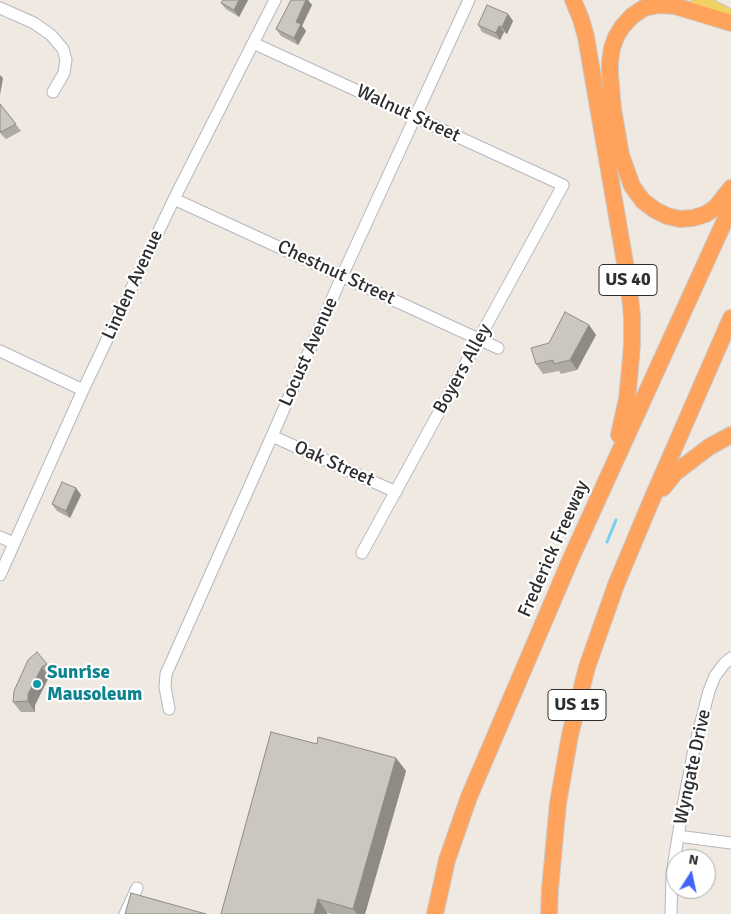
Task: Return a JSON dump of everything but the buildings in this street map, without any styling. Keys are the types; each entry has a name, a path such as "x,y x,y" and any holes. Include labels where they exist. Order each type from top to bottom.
{"highway":[{"name":"US 40","path":"572,0 581,19 586,37 598,100 629,286 632,317 630,369 621,430 613,456 572,556"},
{"path":"731,23 675,6 659,4 644,8 632,16 616,37 612,48 610,75 613,109 621,155 632,186 643,201 667,216 680,219 693,218 706,214 716,207 731,188"},
{"name":"Frederick Freeway","path":"435,914 447,860 469,797 572,556 731,207"},
{"name":"US 15","path":"549,914 558,803 570,735 588,667 616,585 731,318"},
{"path":"649,506 675,472 709,447 731,435"}],"main road":[{"path":"698,0 731,17"}],"street":[{"name":"Linden Avenue","path":"0,575 83,390 174,199 275,0"},
{"name":"Locust Avenue","path":"169,709 165,687 166,674 342,276 469,0"},
{"path":"0,8 34,23 51,35 63,49 66,60 64,73 53,92"},
{"name":"Walnut Street","path":"253,43 564,185"},
{"name":"Boyers Alley","path":"362,554 564,185"},
{"name":"Chestnut Street","path":"174,199 498,348"},
{"path":"0,352 83,390"},
{"name":"Oak Street","path":"272,436 396,492"},
{"path":"0,537 14,543"},
{"name":"Wyngate Drive","path":"671,914 672,874 694,749 714,676 731,658"},
{"path":"678,836 731,843"},
{"path":"125,914 137,888"}],"waterway":[{"path":"607,542 616,520"}],"place":[{"name":"Sunrise Mausoleum","path":"37,684"}]}
